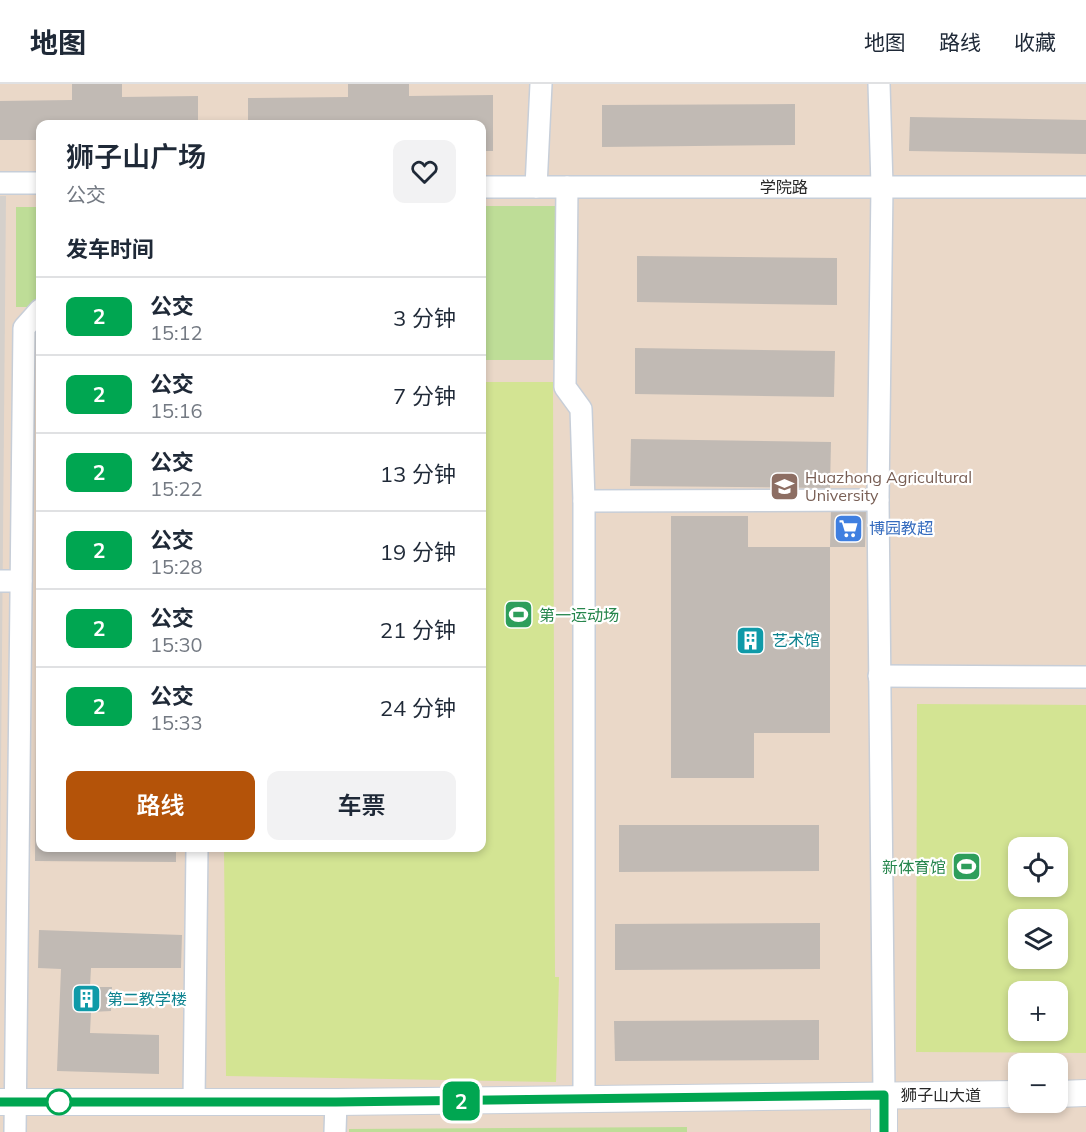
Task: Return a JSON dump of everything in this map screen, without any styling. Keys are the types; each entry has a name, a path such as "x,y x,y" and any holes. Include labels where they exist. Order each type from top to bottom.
{"street":[{"path":"536,187 541,84"},
{"path":"879,84 882,186 878,500 884,1132"},
{"path":"0,183 36,183"},
{"name":"学院路","path":"486,187 1086,187"},
{"path":"567,187 565,387 581,409 584,501 584,1100"},
{"path":"15,1132 8,1102 21,581 24,328 36,314"},
{"path":"584,501 878,500"},
{"path":"0,581 21,581"},
{"path":"879,676 1086,677"},
{"path":"194,1101 197,852"},
{"path":"1068,1094 1086,1093"},
{"name":"狮子山大道","path":"8,1102 336,1102 1008,1094"},
{"path":"335,1132 336,1102"}],"shaded area":[{"name":"Huazhong Agricultural University","path":"0,84 1086,84 1086,1132 0,1132"},
{"path":"0,196 6,196 0,881"}],"green space":[{"path":"486,206 555,206 555,360 486,360"},
{"path":"16,207 36,207 36,307 16,307"},
{"name":"第一运动场","path":"486,382 553,382 555,977 559,977 556,1082 226,1076 224,852 486,852"},
{"name":"新体育馆","path":"917,704 1086,705 1086,1053 916,1052"},
{"path":"687,1127 687,1132 349,1132 349,1129"}],"building":[{"path":"72,84 122,84 122,97 198,96 198,120 36,120 36,140 0,140 0,101 72,100"},
{"path":"348,84 409,84 409,96 493,95 493,151 486,151 486,120 248,120 248,98 348,97"},
{"path":"795,104 795,145 602,147 602,105"},
{"path":"910,117 1086,120 1086,154 909,151"},
{"path":"637,256 837,258 837,305 637,302"},
{"path":"635,348 835,351 834,397 635,394"},
{"path":"631,439 831,442 830,488 630,486"},
{"name":"博园教超","path":"831,509 866,510 865,547 830,547"},
{"name":"艺术馆","path":"671,516 748,516 748,547 830,547 830,733 754,733 754,778 671,778"},
{"path":"36,727 36,852 176,852 176,862 35,861"},
{"path":"619,825 819,825 819,871 619,872"},
{"path":"820,923 820,969 615,970 615,924"},
{"name":"第二教学楼","path":"39,930 182,935 181,968 91,968 90,987 112,987 111,1011 91,1012 90,1033 159,1035 159,1074 57,1071 61,969 38,968"},
{"path":"819,1020 819,1060 615,1061 614,1021"}],"bus line":[{"name":"2","path":"0,1102 336,1102 884,1095 884,1132"}],"place":[{"name":"Huazhong Agricultural University","path":"784,486"},
{"name":"博园教超","path":"848,528"},
{"name":"第一运动场","path":"518,615"},
{"name":"艺术馆","path":"751,640"},
{"name":"新体育馆","path":"967,867"},
{"name":"第二教学楼","path":"86,999"}]}
